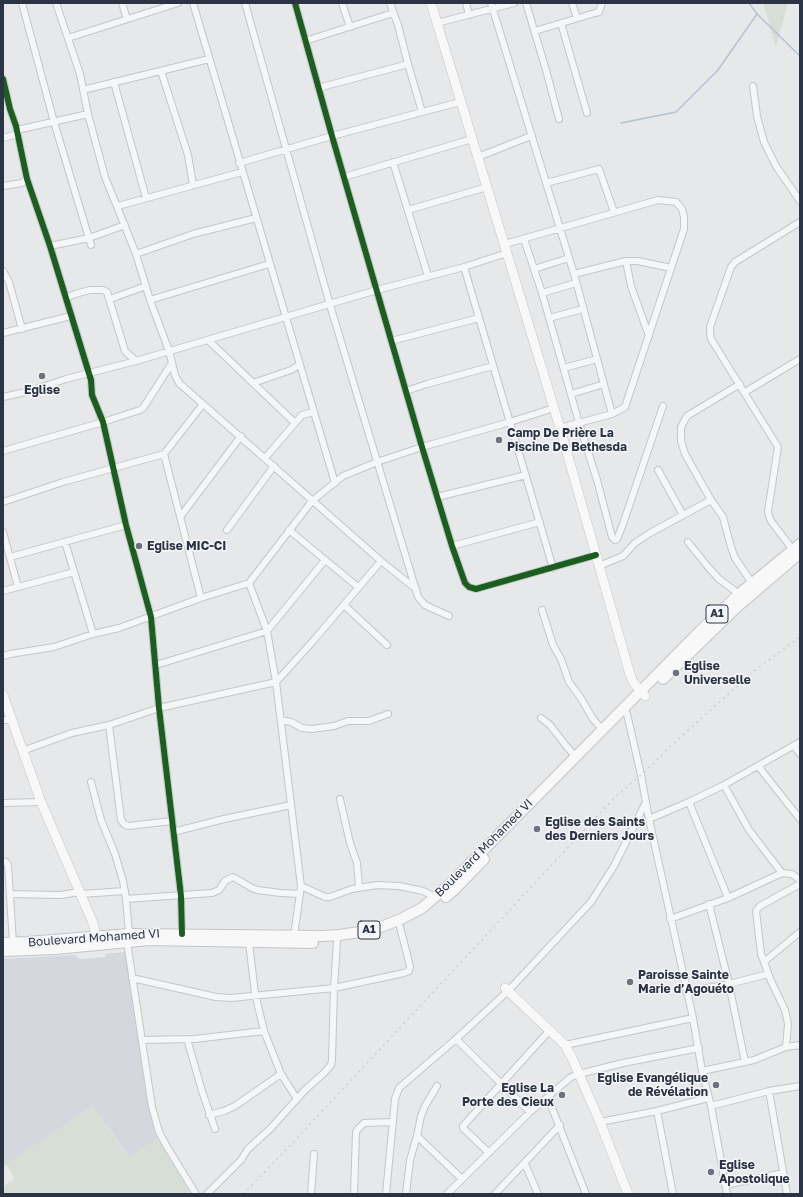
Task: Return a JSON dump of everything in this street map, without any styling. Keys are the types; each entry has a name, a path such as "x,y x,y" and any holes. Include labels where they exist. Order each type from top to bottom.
{"main road":[{"name":"Boulevard Mohamed VI","path":"128,938 149,940 306,944 375,935 400,927 436,905 454,890 626,711 691,640 739,594 798,549"},
{"name":"Boulevard Mohamed VI","path":"643,693 798,549"},
{"name":"Boulevard Mohamed VI","path":"8,943 96,940 182,934 294,936 339,935 373,930 401,919 422,908 450,885 602,729 626,711"},
{"name":"Boulevard Mohamed VI","path":"3,951 55,949 96,940"}],"street":[{"path":"22,3 54,122 91,244"},
{"path":"56,3 80,74 88,114 105,177 118,206 136,254 150,300 169,351 175,375 180,383 312,501 381,561 416,589"},
{"path":"122,3 127,19"},
{"path":"68,38 127,19 163,5 178,3"},
{"path":"193,3 334,483"},
{"path":"245,3 330,305 418,597 425,605 449,616"},
{"path":"295,3 318,88 422,447 452,546 465,583 469,587 476,589 596,555"},
{"path":"342,3 350,27"},
{"path":"390,3 422,112"},
{"path":"431,3 560,428 629,671 633,682 643,693"},
{"path":"466,3 469,15"},
{"path":"437,23 469,15 492,6 514,3"},
{"path":"526,3 559,118"},
{"path":"572,3 577,18"},
{"path":"535,31 599,12 602,3"},
{"path":"492,6 574,274 612,414"},
{"path":"305,41 393,13"},
{"path":"561,23 587,113"},
{"path":"83,90 209,59"},
{"path":"318,88 408,64"},
{"path":"161,71 188,155 193,185"},
{"path":"3,79 4,94 17,132 27,179 50,246 89,373 94,402 102,422 126,525 151,617 159,708 181,896 182,934"},
{"path":"114,82 146,198"},
{"path":"753,86 757,116 764,142 776,166 800,201"},
{"path":"240,163 332,136 460,102"},
{"path":"3,138 17,132 88,114"},
{"path":"478,157 531,136"},
{"path":"344,177 472,139"},
{"path":"393,162 428,276"},
{"path":"546,183 599,169 614,212"},
{"path":"118,206 242,172"},
{"path":"3,186 22,183 27,179"},
{"path":"408,210 487,187"},
{"path":"3,397 30,391 330,305 377,290 464,267 524,239 614,212 658,200 676,202 682,209 684,229 625,407 612,414 560,428"},
{"path":"136,254 193,234 256,218"},
{"path":"798,549 771,521 768,511 778,448 745,392 711,339 710,327 729,272 735,262 800,222"},
{"path":"50,246 89,238 125,225"},
{"path":"524,239 542,293 579,423 599,486 612,538 614,540 617,539 624,524 663,406"},
{"path":"534,269 569,258"},
{"path":"574,274 626,261 638,260 671,268"},
{"path":"626,261 631,286 649,336"},
{"path":"150,300 269,264"},
{"path":"464,267 553,568"},
{"path":"3,271 9,282 22,329"},
{"path":"542,293 576,283"},
{"path":"110,299 146,286"},
{"path":"66,298 74,294 99,289 107,292 125,351 136,361"},
{"path":"549,318 583,309"},
{"path":"3,333 71,316"},
{"path":"391,341 478,318"},
{"path":"208,340 295,422"},
{"path":"564,368 597,359"},
{"path":"745,392 800,359"},
{"path":"3,451 140,410 143,408 172,363"},
{"path":"253,383 290,370 299,365"},
{"path":"406,391 493,366"},
{"path":"571,394 604,384"},
{"path":"740,384 687,416 680,427 685,454 712,500 724,517 734,558 752,583"},
{"path":"3,502 164,454 203,404"},
{"path":"3,656 54,647 93,634 106,632 201,598 249,583 312,501 334,483 351,472 422,447 554,408"},
{"path":"265,458 302,415 313,412"},
{"path":"180,517 241,436"},
{"path":"164,454 201,598"},
{"path":"227,530 274,466"},
{"path":"658,470 683,516"},
{"path":"437,497 526,475"},
{"path":"600,566 622,556 635,543 650,532 712,500"},
{"path":"452,546 540,522"},
{"path":"10,557 126,525"},
{"path":"289,530 358,587"},
{"path":"3,532 18,587"},
{"path":"65,542 93,634"},
{"path":"688,542 719,579 739,594"},
{"path":"156,665 267,631 325,560"},
{"path":"22,751 72,733 109,725 159,708 276,682 381,561"},
{"path":"3,591 74,572"},
{"path":"249,583 267,631 281,720 301,886 294,936"},
{"path":"344,605 386,645"},
{"path":"542,610 553,645 561,659 569,682 593,719 602,729"},
{"path":"3,695 7,720 22,751 41,802 81,893 93,923 96,940"},
{"path":"626,711 670,919 693,1018 702,1071 711,1106 727,1194"},
{"path":"281,720 291,722 302,728 312,729 334,726 348,722 369,721 388,714"},
{"path":"541,718 550,725 576,757"},
{"path":"109,725 121,820 128,826 172,821"},
{"path":"649,819 724,785 800,742"},
{"path":"794,746 800,754"},
{"path":"758,766 800,819"},
{"path":"91,782 101,820 119,866 125,891 132,978 152,1107 159,1132 196,1194"},
{"path":"724,785 749,830 782,873"},
{"path":"340,799 350,843 357,863 359,888"},
{"path":"3,803 41,802"},
{"path":"386,1194 395,1099 399,1088 456,1039 506,990 591,902 614,866 646,802"},
{"path":"689,802 728,898"},
{"path":"173,832 224,819 291,805"},
{"path":"3,861 6,862 8,866 10,894 8,943"},
{"path":"670,919 728,898 782,873 792,874 799,877"},
{"path":"126,899 212,893 219,890 225,881 233,877 257,890 300,894"},
{"path":"786,1048 788,1024 785,1010 768,974 765,961 761,954 756,911 760,906 800,884"},
{"path":"301,886 325,897 330,897 373,885 393,885 423,891 436,897"},
{"path":"10,894 60,895 125,891"},
{"path":"709,904 729,984 745,1062"},
{"path":"132,978 216,997 231,998 334,988 409,971 410,966 400,927"},
{"path":"765,961 800,932"},
{"path":"207,1194 241,1160 248,1149 270,1129 331,1065 337,941"},
{"path":"249,943 256,995 264,1031 281,1074 297,1099"},
{"path":"686,992 729,984 768,974"},
{"path":"506,990 565,1045 600,1122 628,1194"},
{"path":"565,1045 693,1018"},
{"path":"142,1040 187,1039 264,1031"},
{"path":"489,1153 463,1128 463,1126 549,1031"},
{"path":"187,1039 209,1115 215,1129"},
{"path":"456,1039 530,1112"},
{"path":"702,1071 761,1058 786,1048 800,1045"},
{"path":"447,1194 530,1112 571,1077 699,1048"},
{"path":"209,1115 236,1106 281,1074"},
{"path":"406,1194 409,1164 421,1116 437,1086"},
{"path":"711,1106 800,1086"},
{"path":"769,1092 787,1194"},
{"path":"548,1098 586,1194"},
{"path":"600,1122 657,1111 708,1098"},
{"path":"657,1111 673,1194"},
{"path":"354,1194 356,1132 364,1123 393,1122"},
{"path":"496,1194 560,1126"},
{"path":"417,1136 462,1178"},
{"path":"311,1194 314,1154"},
{"path":"524,1164 538,1194"},
{"path":"725,1184 783,1173"}],"shaded area":[{"path":"763,3 788,3 776,47"},
{"path":"126,952 146,1091 155,1134 158,1139 129,1157 93,1106 3,1167 3,959 75,955 79,959 84,959 105,957 105,954"},
{"path":"93,1106 128,1157 158,1139 189,1191 185,1194 3,1194 3,1187 15,1178 6,1164"}],"waterway":[{"path":"749,3 757,14 800,56"},
{"path":"621,123 676,112 718,70 757,14"}],"railway":[{"path":"243,1194 285,1151 615,797 754,671 800,637"}],"cycle path":[{"path":"295,3 422,447 452,546 465,583 469,587 476,589 596,555"},
{"path":"3,79 10,109 16,126 27,179 50,246 91,380 92,395 103,422 126,525 151,617 159,708 181,896 182,934"}],"place":[{"name":"Eglise","path":"42,376"},
{"name":"Camp De Prière La Piscine De Bethesda","path":"499,440"},
{"name":"Eglise MIC-CI","path":"139,546"},
{"name":"Eglise Universelle","path":"676,673"},
{"name":"Eglise des Saints des Derniers Jours","path":"537,829"},
{"name":"Paroisse Sainte Marie d’Agouéto","path":"630,982"},
{"name":"Eglise Evangélique de Révélation","path":"716,1085"},
{"name":"Eglise La Porte des Cieux","path":"562,1095"},
{"name":"Eglise Apostolique","path":"711,1172"}]}
